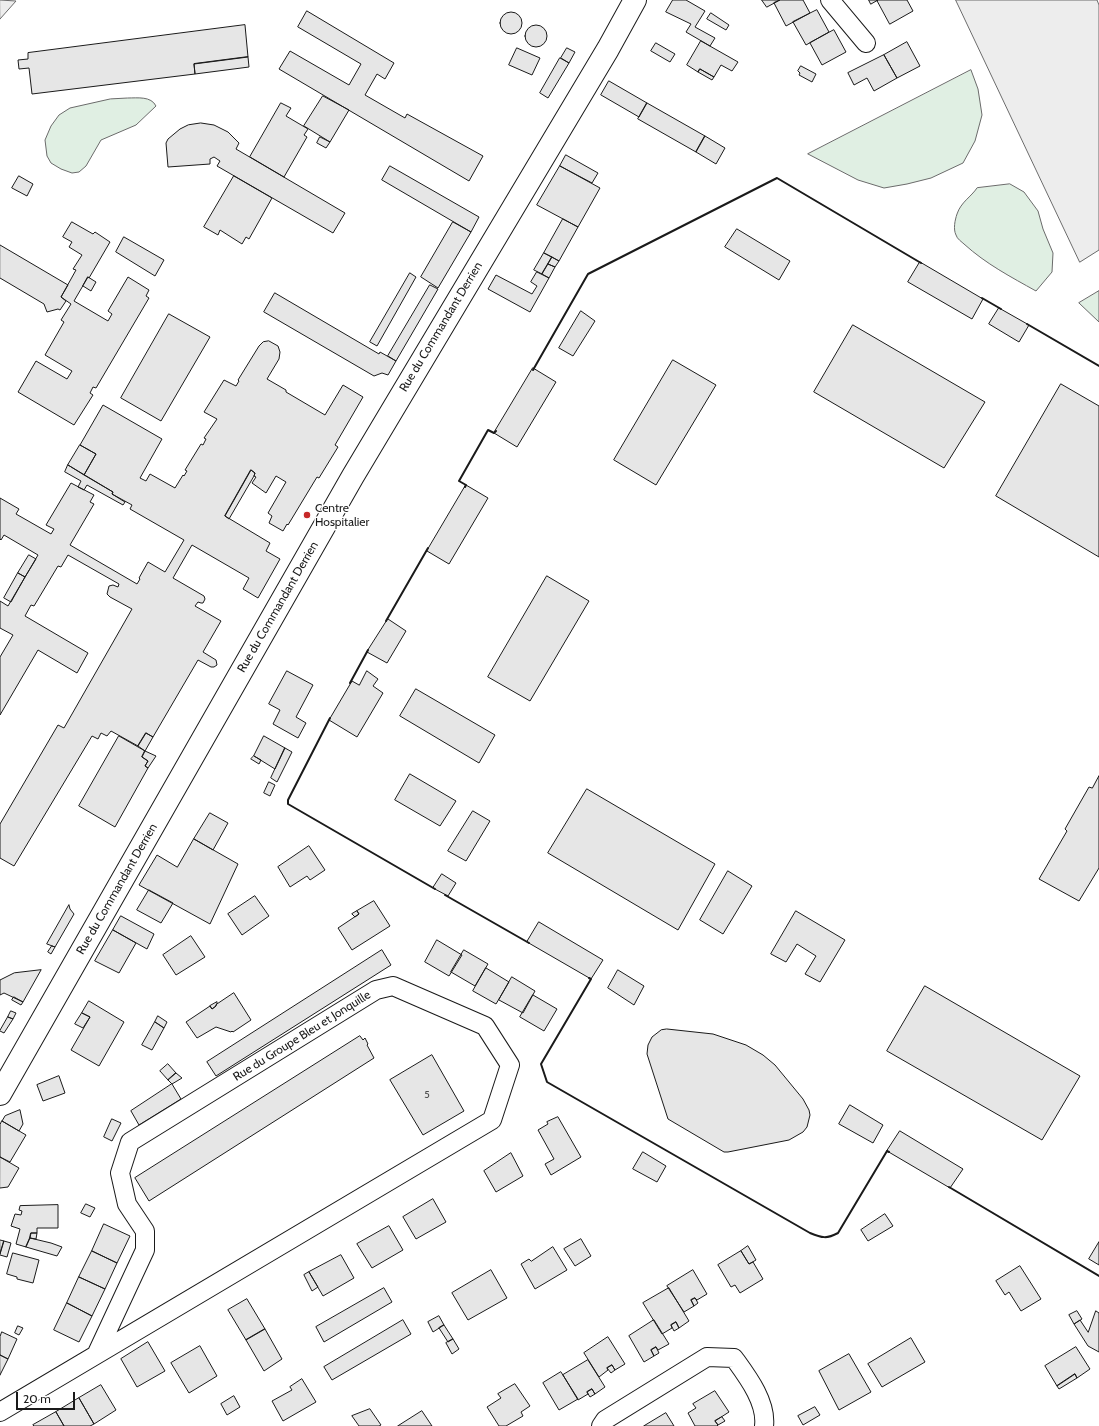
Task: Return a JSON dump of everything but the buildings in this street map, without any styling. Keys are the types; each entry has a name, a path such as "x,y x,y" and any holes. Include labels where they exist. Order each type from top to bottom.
{"main road":[{"name":"Rue du Commandant Derrien","path":"0,1094 353,476 608,49 635,0"}],"street":[{"path":"830,0 866,43"},
{"name":"Rue du Groupe Bleu et Jonquille","path":"0,1412 97,1353 492,1120 510,1065 484,1026 393,986 376,990 130,1142 120,1173 127,1204 145,1231 145,1250 97,1353"},
{"path":"601,1426 605,1420 707,1357 734,1358 754,1386 766,1417 764,1426"}],"green space":[{"path":"971,70 978,89 982,115 975,141 963,163 931,178 884,188 858,180 808,154"},
{"path":"110,99 148,99 156,106 136,125 101,140 86,166 79,172 72,173 51,163 47,156 45,140 51,126 59,115 70,108"},
{"path":"1010,184 1024,192 1038,211 1043,229 1053,253 1052,272 1036,291 981,258 960,240 955,233 954,227 957,214 977,188"},
{"path":"1099,291 1099,322 1079,303"}],"shaded area":[{"path":"0,0 16,1 0,19"},
{"path":"956,0 1097,0 1099,5 1099,250 1080,262"}],"wall":[{"path":"533,370 588,274 777,178 921,263"},
{"path":"982,298 1001,309"},
{"path":"1027,324 1099,366"},
{"path":"465,487 466,485 459,481 488,430 494,433 496,431"},
{"path":"386,621 428,548"},
{"path":"350,683 368,650"},
{"path":"330,718 288,800 288,804 435,889"},
{"path":"445,895 529,943"},
{"path":"589,978 591,979 541,1064 547,1082 810,1233 821,1237 827,1237 838,1233 887,1151 889,1152"},
{"path":"949,1187 1099,1276"}],"place":[{"name":"Centre Hospitalier","path":"307,515"}]}
